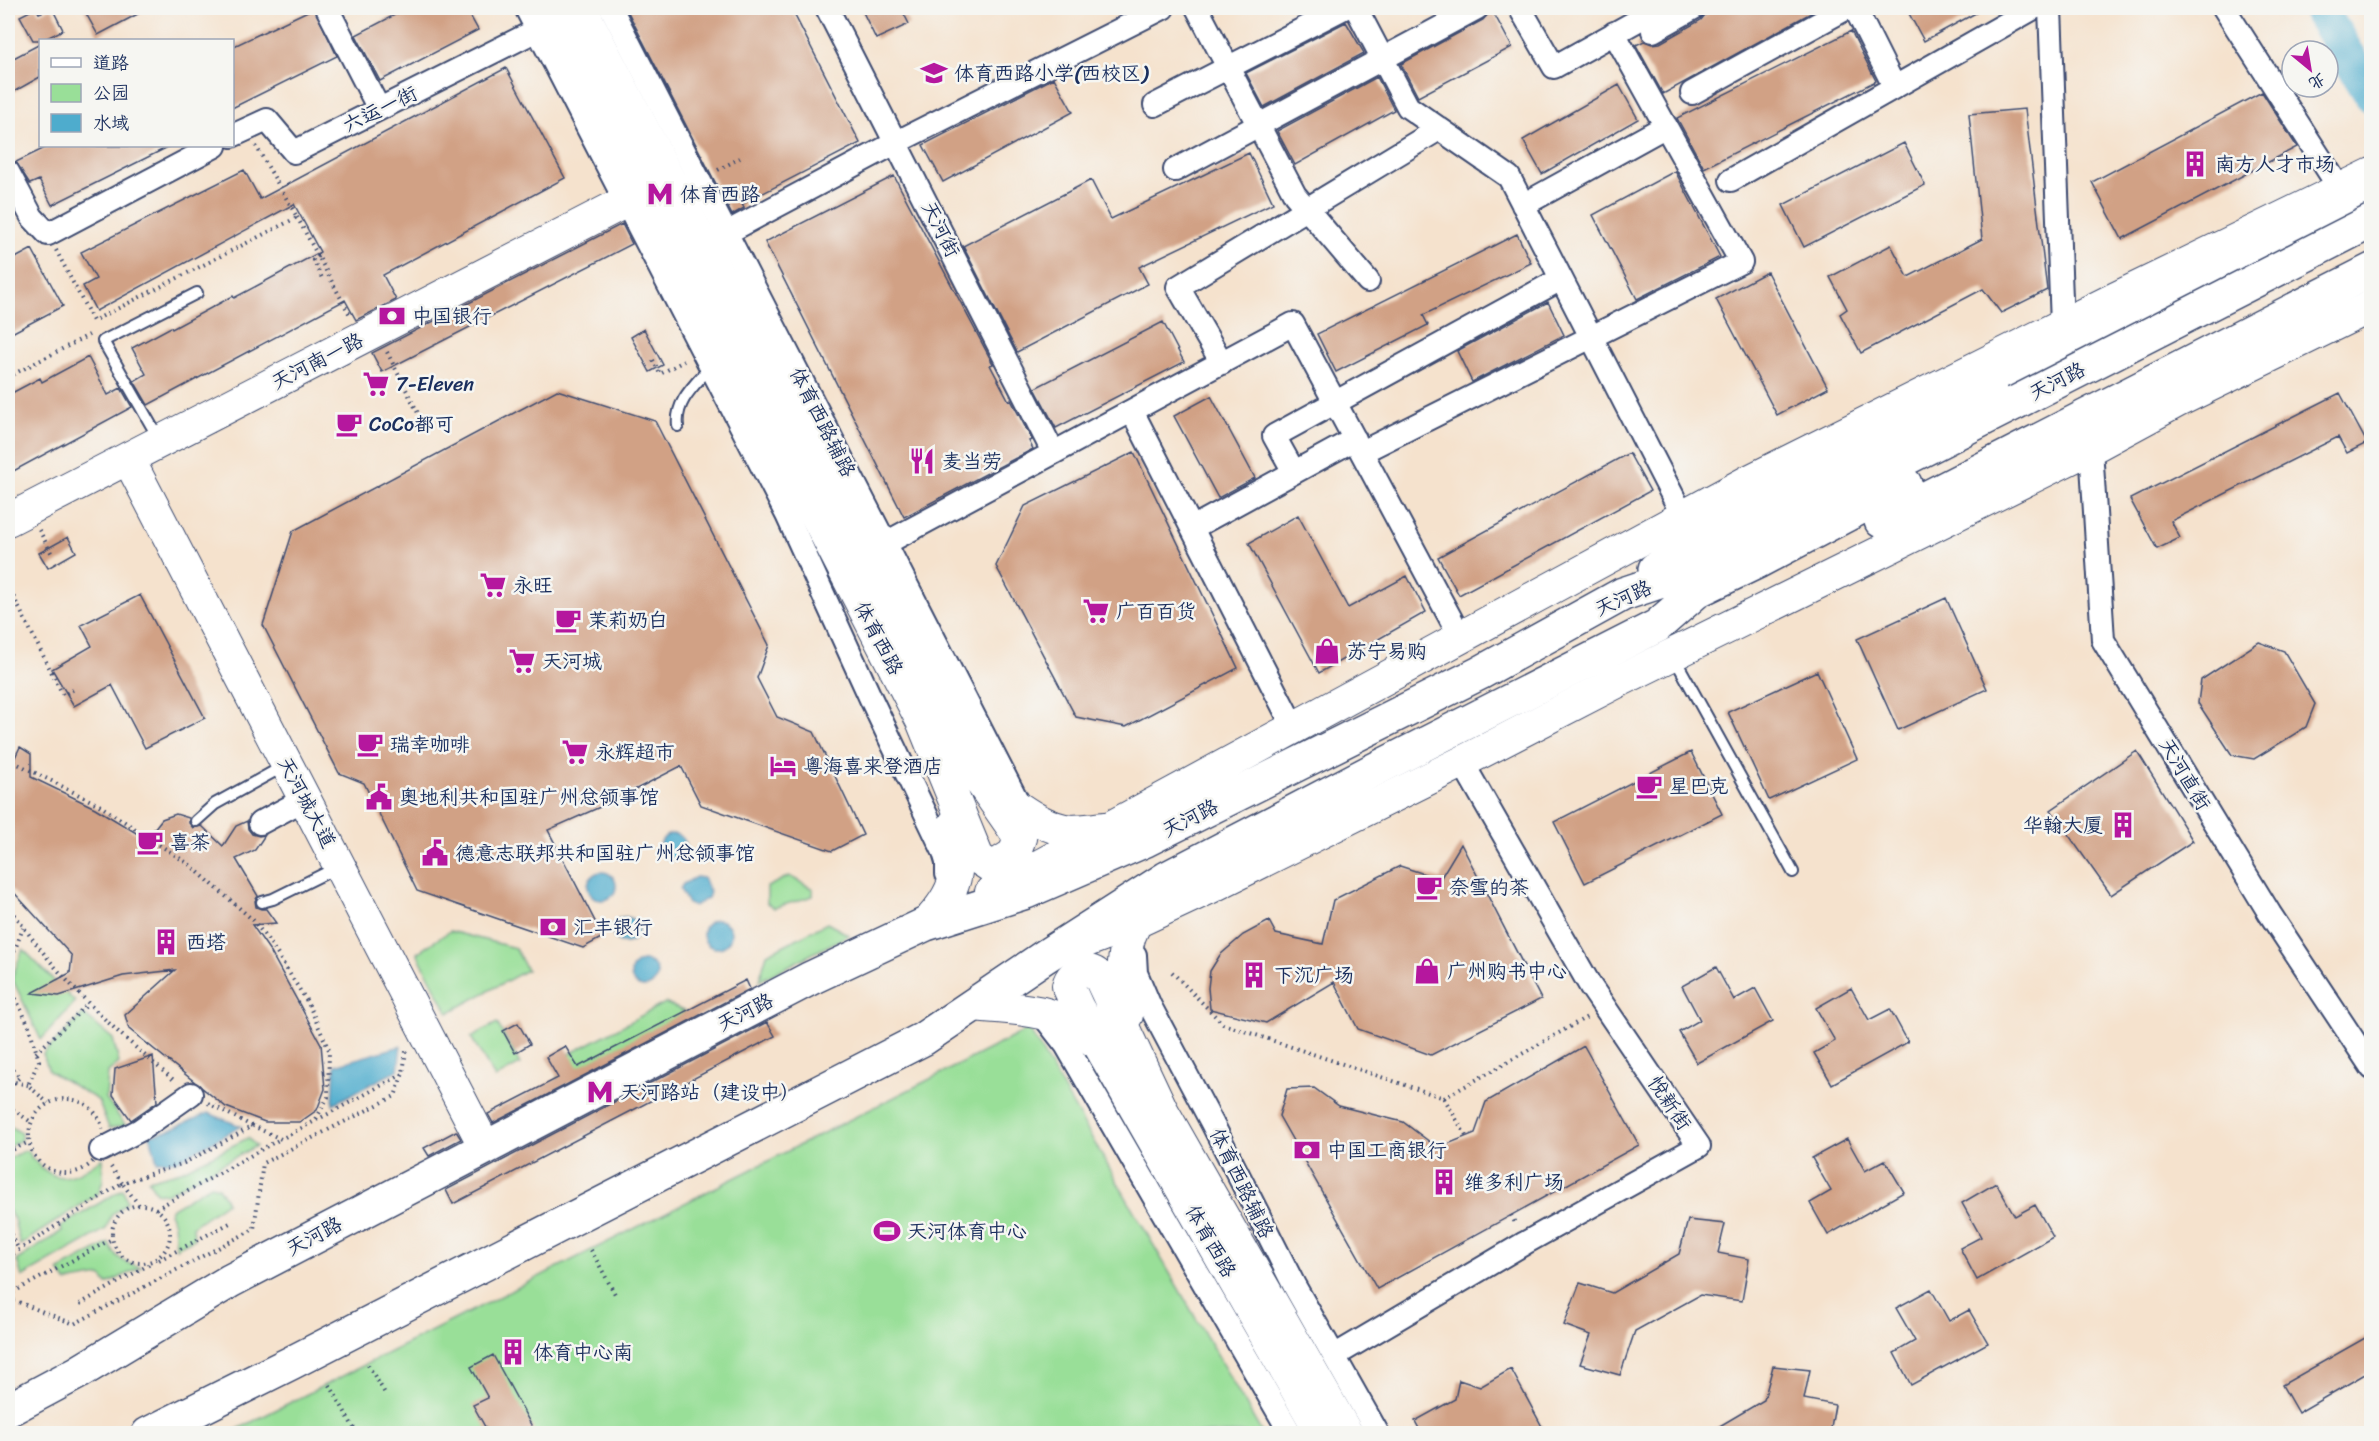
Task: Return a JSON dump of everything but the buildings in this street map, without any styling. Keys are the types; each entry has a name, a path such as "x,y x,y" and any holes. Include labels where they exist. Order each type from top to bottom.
{"highway":[{"path":"1623,594 1689,527 2251,257 2361,195"},
{"name":"天河路","path":"148,1434 291,1364 923,1039 1044,957 1167,878 1370,772 1665,640 1696,591 1757,562 2020,413 2361,195"},
{"name":"天河路","path":"8,1410 79,1372 230,1281 811,978 926,924 1026,892 1146,840 1479,673 1623,594 1671,578 2372,246"},
{"path":"2251,257 2270,268 2276,277 2285,298 2283,315"},
{"path":"1665,640 1720,603 2372,270"}],"main road":[{"name":"体育西路","path":"558,16 637,195 923,723 966,786"},
{"name":"体育西路","path":"558,16 715,239 895,621 966,786"},
{"name":"天河南一路","path":"22,523 128,458 637,195"},
{"path":"926,924 1025,875 1107,828 1461,638 1689,527 1825,442 2062,325 2361,195"},
{"path":"1044,957 1134,923 1462,762 1665,640 2091,448 2176,402 2372,306"},
{"name":"天河城大道","path":"128,458 484,1147"},
{"path":"966,786 973,850 983,863 990,866 1014,854 1021,824"},
{"path":"966,786 1021,824 1051,825 1071,831 1107,828"},
{"path":"926,924 947,900 952,890 957,870 956,833 966,786"},
{"path":"1133,1048 1122,974 1126,943 1134,923 1167,878"},
{"name":"体育西路","path":"1322,1434 1101,1049 1068,986 1072,977 1080,971 1096,972 1100,978 1162,1110 1347,1434"},
{"path":"975,1005 1040,1011 1067,1020 1084,1032 1101,1049"}],"street":[{"path":"327,8 379,109"},
{"path":"526,8 558,16"},
{"name":"体育西路辅路","path":"611,8 715,239 886,543 1021,824"},
{"name":"天河街","path":"827,8 1053,452"},
{"path":"715,239 897,142 1163,8"},
{"path":"1197,8 1295,195 1368,281"},
{"path":"1155,105 1344,8"},
{"path":"1356,8 1408,107 1509,177 1689,527"},
{"path":"1175,170 1477,8"},
{"path":"1520,8 1554,67 1660,8"},
{"path":"1653,31 1694,8"},
{"path":"1692,93 1847,8"},
{"path":"1855,8 1894,86"},
{"path":"1731,180 2034,8"},
{"path":"2050,8 2062,325"},
{"path":"2224,8 2361,195"},
{"name":"六运一街","path":"239,133 267,120 294,152 558,16"},
{"path":"1192,528 1293,472 1358,446 1741,262 1614,33"},
{"path":"1523,204 1666,126"},
{"path":"1222,363 1178,287 1439,129"},
{"path":"8,172 32,217 48,234 213,147"},
{"path":"637,195 710,367 787,515 939,841 947,862 943,892 938,906 926,924"},
{"path":"1293,472 1274,436 1562,279"},
{"path":"886,543 1293,324 1461,638"},
{"path":"1132,411 1294,728"},
{"name":"天河直街","path":"2091,448 2103,640 2270,914 2372,1068"},
{"path":"871,699 904,685"},
{"name":"悦新街","path":"1334,1356 1526,1243 1699,1146 1591,987 1462,762"},
{"path":"260,823 305,799"},
{"name":"体育西路辅路","path":"1134,923 1136,973 1141,989 1223,1144 1278,1255 1378,1434"},
{"path":"1040,1011 1066,1045 1291,1434"},
{"path":"101,1150 191,1094"}],"lane":[{"path":"160,442 103,341 197,293"},
{"path":"678,426 676,415 681,402 710,367"},
{"path":"1665,640 1793,872"},
{"path":"196,821 215,804 287,764"},
{"path":"262,902 273,899 340,866"}],"path":[{"path":"239,133 297,217 355,323"},
{"path":"718,170 740,158"},
{"path":"48,234 93,321 297,217"},
{"path":"318,256 313,260 322,278"},
{"path":"8,377 98,331"},
{"path":"384,345 418,413"},
{"path":"653,360 660,374 684,361"},
{"path":"22,523 53,556"},
{"path":"8,586 63,695 73,690"},
{"path":"8,759 99,805 190,866 253,920 308,1003 329,1050 328,1097 315,1121"},
{"path":"8,904 23,928 88,1004 124,1038 191,1094 280,1139"},
{"path":"8,968 23,928"},
{"path":"1172,972 1223,1024 1444,1098 1466,1136"},
{"path":"8,982 29,1026 39,1061 28,1085"},
{"path":"36,1053 88,1004"},
{"path":"1444,1098 1605,1007"},
{"path":"8,1296 74,1324 254,1229 263,1163 395,1096 407,1052 403,1044"},
{"path":"8,1066 20,1077 10,1086 8,1083"},
{"path":"156,1209 403,1073"},
{"path":"15,1082 28,1085 48,1103"},
{"path":"64,1098 77,1100 88,1105 97,1114 104,1138 101,1150 85,1168 62,1173 50,1170 40,1163 33,1153 29,1142 31,1122 41,1107 48,1103 64,1098"},
{"path":"8,1107 31,1122"},
{"path":"8,1257 122,1183 184,1163 253,1126"},
{"path":"8,1152 29,1142"},
{"path":"101,1150 139,1205"},
{"path":"139,1205 156,1209 165,1217 171,1235 169,1244 158,1259 149,1263 130,1262 116,1250 112,1239 115,1221 129,1207 139,1205"},
{"path":"80,1304 230,1223"},
{"path":"8,1229 19,1250"},
{"path":"8,1296 112,1239"},
{"path":"591,1250 615,1294"},
{"path":"368,1365 386,1395"},
{"path":"330,1385 357,1434"}],"green space":[{"path":"789,876 813,889 813,896 774,908 767,903 767,887"},
{"path":"827,923 849,935 759,981 767,954"},
{"path":"450,931 515,948 527,970 448,1013 417,953"},
{"path":"23,949 75,1002 41,1040 12,978"},
{"path":"665,1003 688,1013 556,1082 560,1059"},
{"path":"83,1014 113,1039 119,1063 108,1072 106,1099 126,1126 109,1128 98,1100 49,1071 43,1054"},
{"path":"497,1023 520,1064 495,1078 471,1037"},
{"name":"天河体育中心","path":"1029,1029 1262,1433 228,1434"},
{"path":"8,1125 21,1133 21,1140 8,1147"},
{"path":"248,1138 256,1146 166,1194 156,1192 148,1180 181,1171"},
{"path":"26,1150 44,1170 61,1177 79,1172 102,1158 103,1180 99,1193 20,1245 14,1219 8,1209 8,1159"},
{"path":"211,1185 218,1187 227,1202 193,1226 194,1239 176,1248 174,1223 169,1213 172,1208"},
{"path":"123,1189 127,1202 111,1216 106,1229 22,1277 17,1260 62,1231 61,1226"},
{"path":"109,1243 121,1260 141,1267 107,1284 101,1276 66,1282 59,1270"}],"water":[{"path":"673,834 683,837 686,847 683,857 673,860 663,857 660,847 663,837"},
{"path":"602,872 612,876 616,886 612,896 602,900 592,896 588,886 592,876"},
{"path":"696,877 703,878 710,892 708,898 694,906 688,904 680,889 683,884"},
{"path":"625,917 635,920 638,930 635,940 625,943 615,940 612,930 615,920"},
{"path":"717,920 727,924 731,934 727,944 717,948 707,944 703,934 707,924"},
{"path":"644,961 654,964 657,974 654,984 644,987 634,984 631,974 634,964"},
{"path":"401,1046 398,1070 333,1104 335,1065"},
{"path":"208,1113 241,1126 177,1161 157,1161 150,1135 167,1131"}],"waterway":[{"path":"2319,8 2372,95"}],"place":[{"name":"体育西路小学(西校区)","path":"934,73"},
{"name":"南方人才市场","path":"2195,164"},
{"name":"体育西路","path":"660,194"},
{"name":"中国银行","path":"392,316"},
{"name":"7-Eleven","path":"376,384"},
{"name":"CoCo都可","path":"349,424"},
{"name":"麦当劳","path":"922,461"},
{"name":"永旺","path":"493,585"},
{"name":"广百百货","path":"1096,611"},
{"name":"茉莉奶白","path":"568,620"},
{"name":"苏宁易购","path":"1327,651"},
{"name":"天河城","path":"522,661"},
{"name":"瑞幸咖啡","path":"370,744"},
{"name":"永辉超市","path":"575,752"},
{"name":"粤海喜来登酒店","path":"783,766"},
{"name":"星巴克","path":"1649,786"},
{"name":"奥地利共和国驻广州总领事馆","path":"379,797"},
{"name":"华翰大厦","path":"2123,825"},
{"name":"喜茶","path":"150,842"},
{"name":"德意志联邦共和国驻广州总领事馆","path":"435,853"},
{"name":"奈雪的茶","path":"1429,887"},
{"name":"汇丰银行","path":"553,927"},
{"name":"西塔","path":"166,942"},
{"name":"广州购书中心","path":"1427,971"},
{"name":"下沉广场","path":"1254,975"},
{"name":"天河路站（建设中）","path":"600,1092"},
{"name":"中国工商银行","path":"1307,1150"},
{"name":"维多利广场","path":"1444,1182"},
{"name":"天河体育中心","path":"887,1231"},
{"name":"体育中心南","path":"513,1352"}]}
